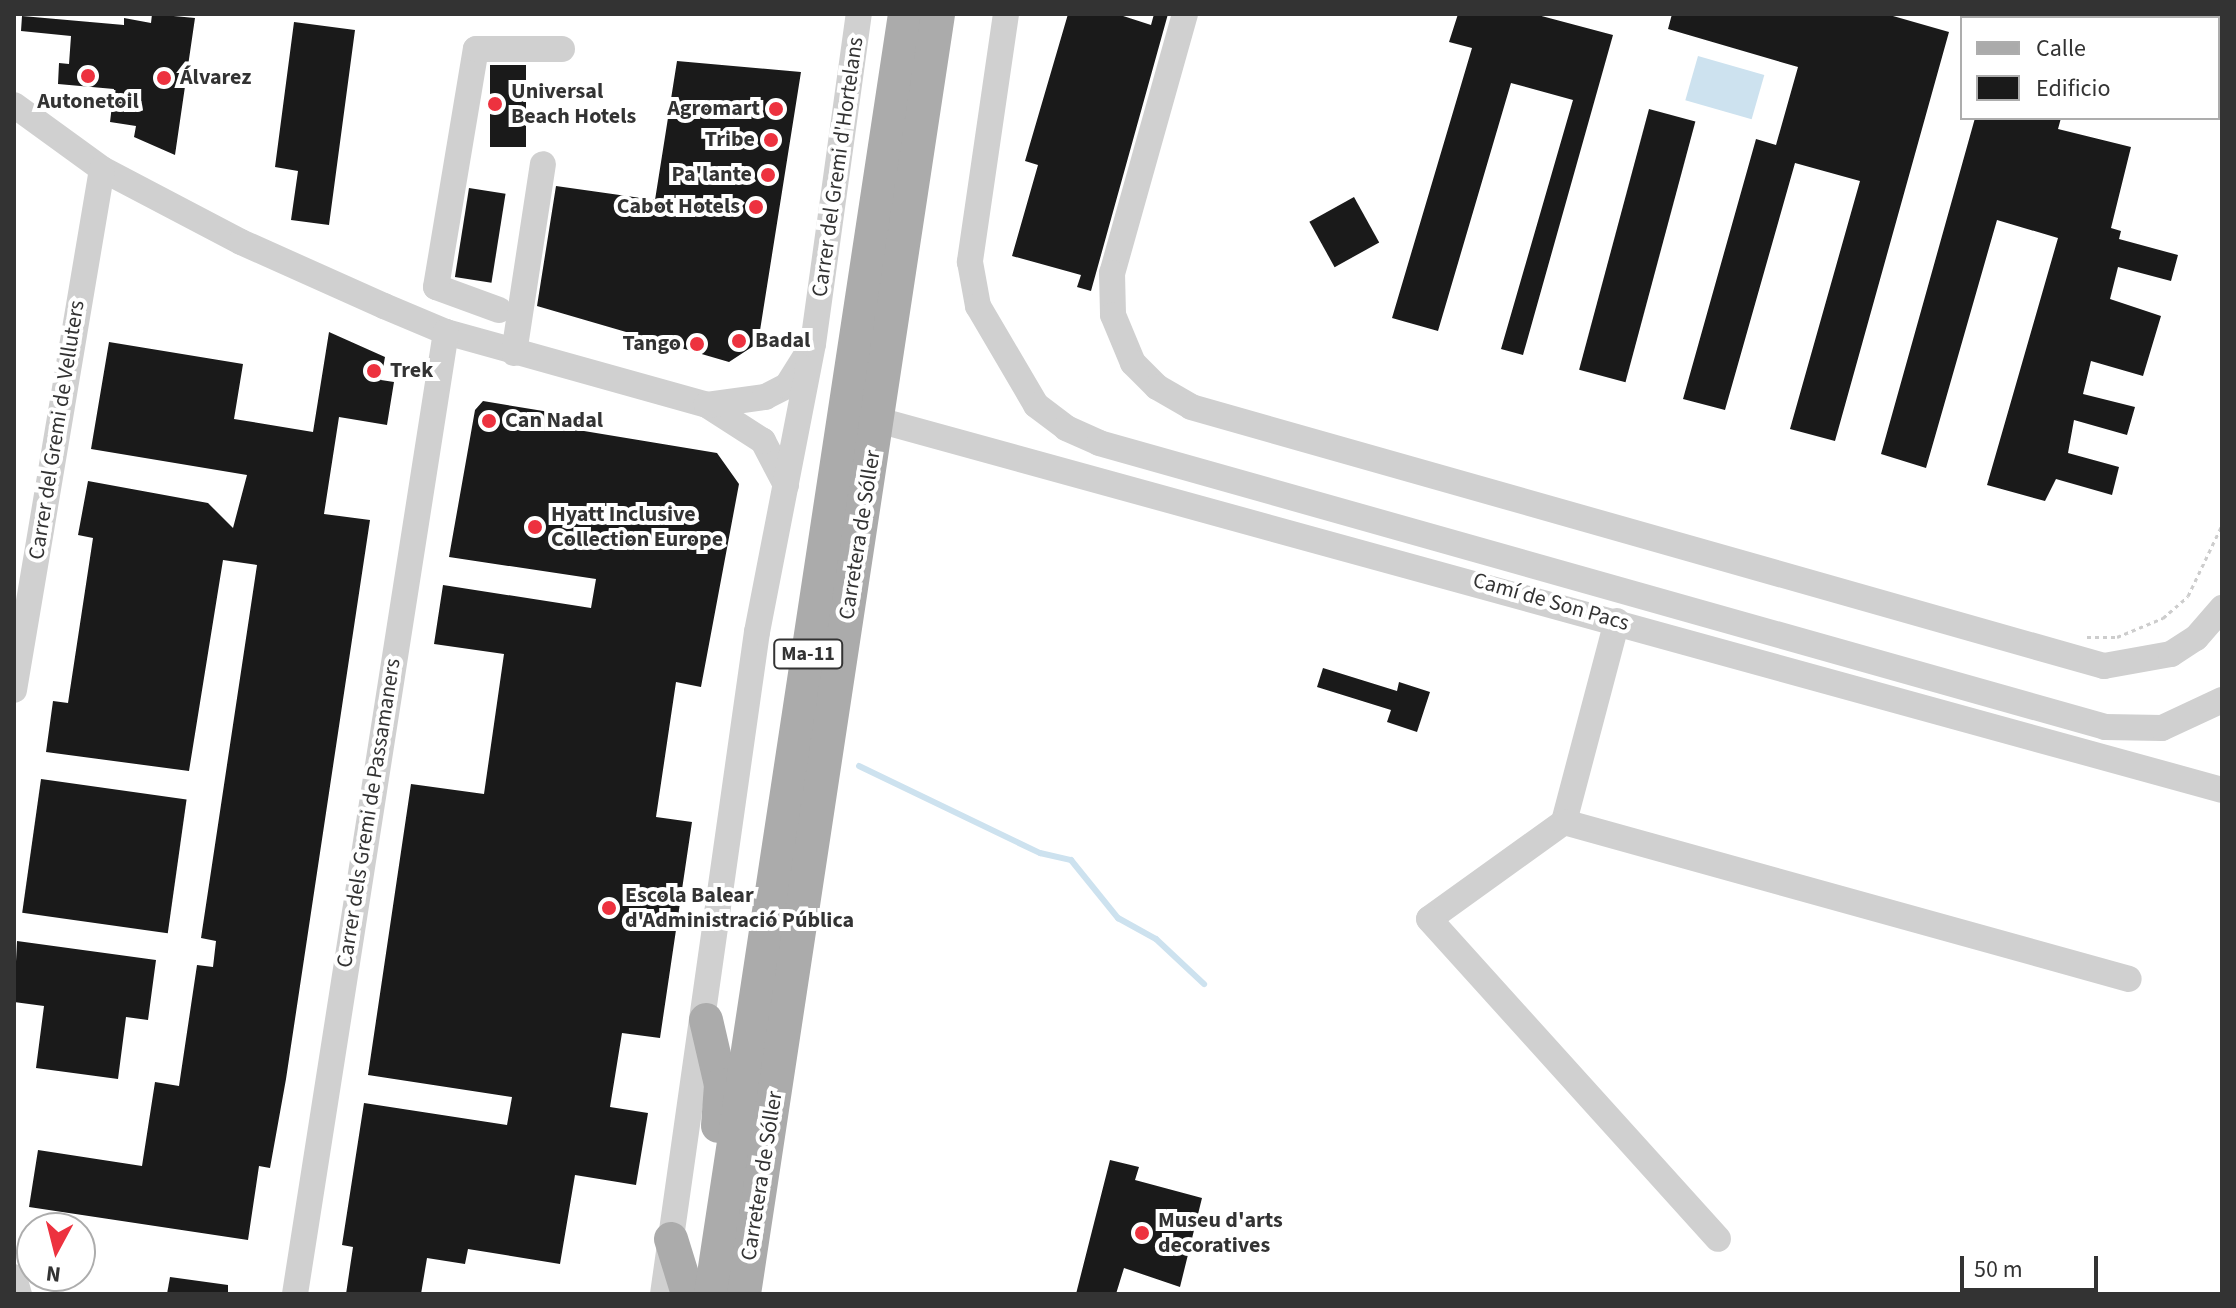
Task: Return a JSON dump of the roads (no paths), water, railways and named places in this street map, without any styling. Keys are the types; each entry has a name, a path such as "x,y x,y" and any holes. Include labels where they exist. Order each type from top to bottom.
{"main road":[{"name":"Carretera de Sóller","path":"704,1288 905,14"},
{"name":"Carretera de Sóller","path":"744,1294 938,14"},
{"path":"704,1288 721,1085 706,1020"},
{"path":"671,1239 704,1288"}],"street":[{"name":"Carrer del Gremi d'Hortelans","path":"671,1239 706,1020 757,632 813,344 859,14"},
{"path":"1006,14 970,262 978,306 1036,405 1066,428 1099,443 2105,727 2162,728 2222,700"},
{"path":"1185,14 1112,287 1113,315 1133,363 1157,387 1191,407 2104,666 2171,654 2196,638 2222,608"},
{"path":"499,310 436,287 476,49 562,49"},
{"path":"14,105 102,169 241,242 446,332 707,405 763,441 786,485"},
{"path":"514,353 543,164"},
{"name":"Carrer del Gremi de Velluters","path":"14,690 102,169"},
{"name":"Carrer dels Gremi de Passamaners","path":"295,1294 446,332"},
{"path":"707,405 765,397 787,386 813,344"},
{"name":"Camí de Son Pacs","path":"878,420 2222,790"},
{"path":"1617,621 1564,822 1429,919 1718,1239"},
{"path":"1564,822 2129,979"},
{"path":"663,1294 671,1239"},
{"path":"14,1277 19,1294"}],"water":[{"path":"1698,56 1764,75 1752,119 1685,100"}],"waterway":[{"path":"859,766 1040,853 1071,860 1118,918 1156,939 1204,984"}],"place":[{"name":"Autonetoil","path":"88,76"},
{"name":"Álvarez","path":"164,78"},
{"name":"Universal Beach Hotels","path":"495,104"},
{"name":"Agromart","path":"776,109"},
{"name":"Tribe","path":"771,140"},
{"name":"Pa'lante","path":"768,175"},
{"name":"Cabot Hotels","path":"756,207"},
{"name":"Badal","path":"739,341"},
{"name":"Tango","path":"697,344"},
{"name":"Trek","path":"374,371"},
{"name":"Can Nadal","path":"489,421"},
{"name":"Hyatt Inclusive Collection Europe","path":"535,527"},
{"name":"Escola Balear d'Administració Pública","path":"609,908"},
{"name":"Museu d'arts decoratives","path":"1142,1233"}]}
